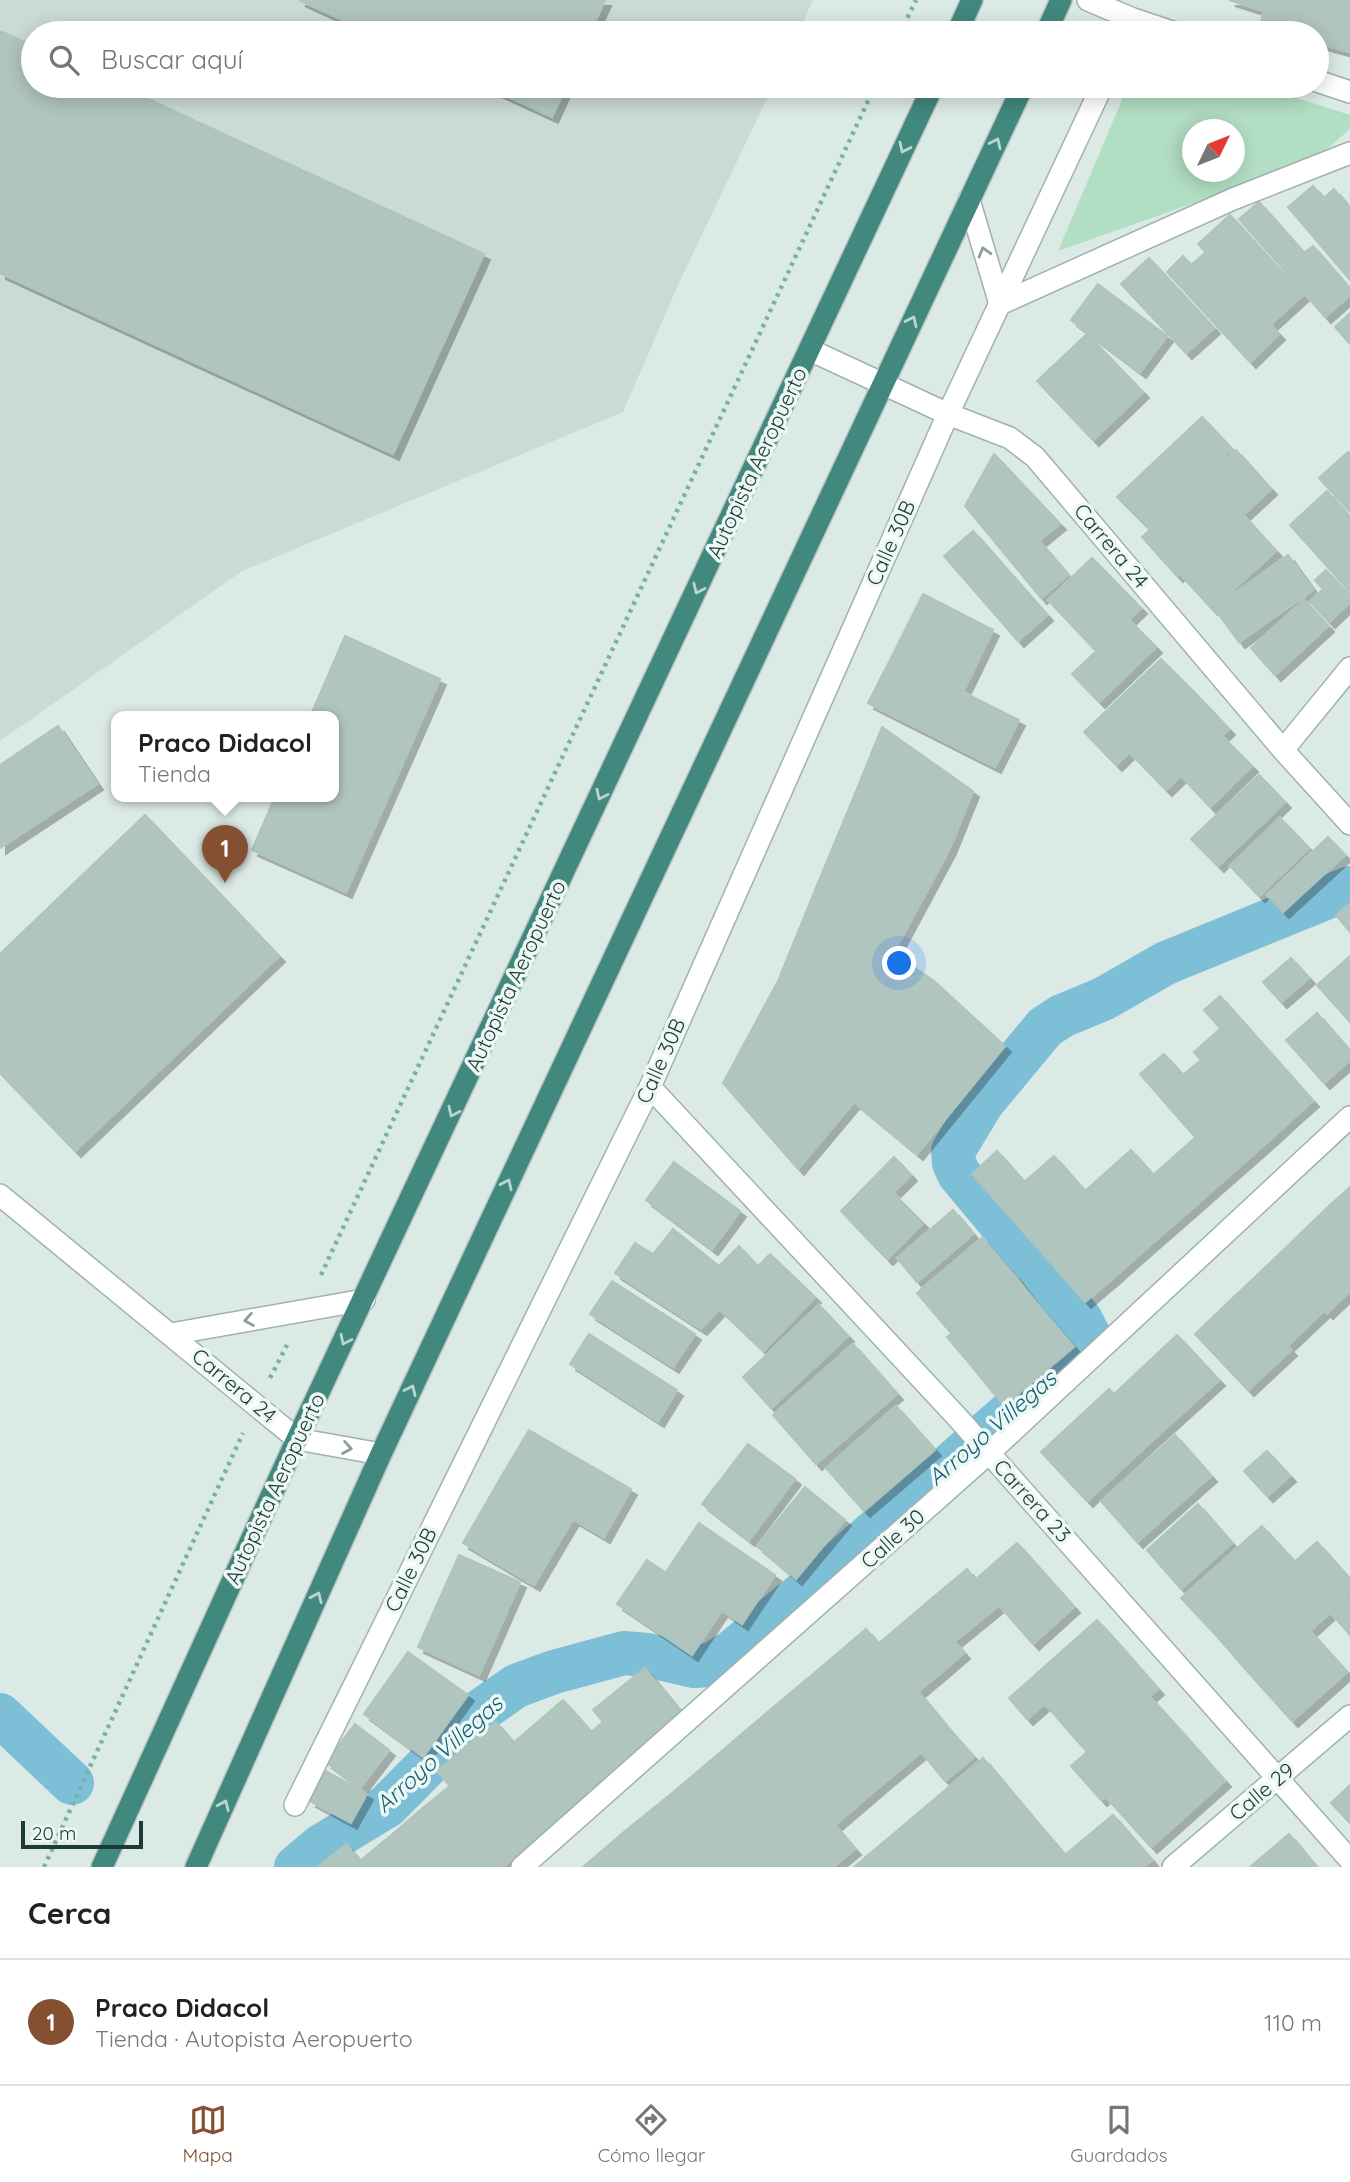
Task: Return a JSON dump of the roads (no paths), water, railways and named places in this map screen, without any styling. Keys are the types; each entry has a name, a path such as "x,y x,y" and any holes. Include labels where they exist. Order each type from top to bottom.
{"highway":[{"path":"962,21 972,0"},
{"path":"1051,21 1061,0"},
{"name":"Autopista Aeropuerto","path":"102,1867 297,1439 927,98"},
{"path":"196,1867 381,1454 1017,98"}],"street":[{"path":"1088,0 1122,21"},
{"path":"1329,84 1350,92"},
{"name":"Calle 30B","path":"295,1805 650,1087 948,414 1096,98"},
{"path":"969,200 1000,304 1233,199 1350,153"},
{"name":"Carrera 24","path":"810,350 948,414 1010,438 1035,457 1283,750 1350,824"},
{"path":"1283,750 1350,668"},
{"name":"Carrera 23","path":"650,1087 987,1450 1350,1860"},
{"name":"Calle 30","path":"522,1867 987,1450 1350,1117"},
{"name":"Carrera 24","path":"0,1195 297,1439 381,1454"},
{"name":"Carrera 24","path":"171,1334 364,1300"},
{"name":"Calle 29","path":"1173,1867 1350,1716"}],"waterway":[{"name":"Arroyo Villegas","path":"296,1867 321,1846 387,1806 483,1709 516,1686 554,1672 624,1653 647,1655 694,1666 711,1665 733,1651 824,1576 1083,1348 1088,1334 1081,1320 959,1174 953,1151 982,1103 1045,1027 1062,1016 1103,999 1166,963 1350,888"},
{"path":"0,1715 72,1783"}],"place":[{"name":"Praco Didacol","path":"225,883"}]}
